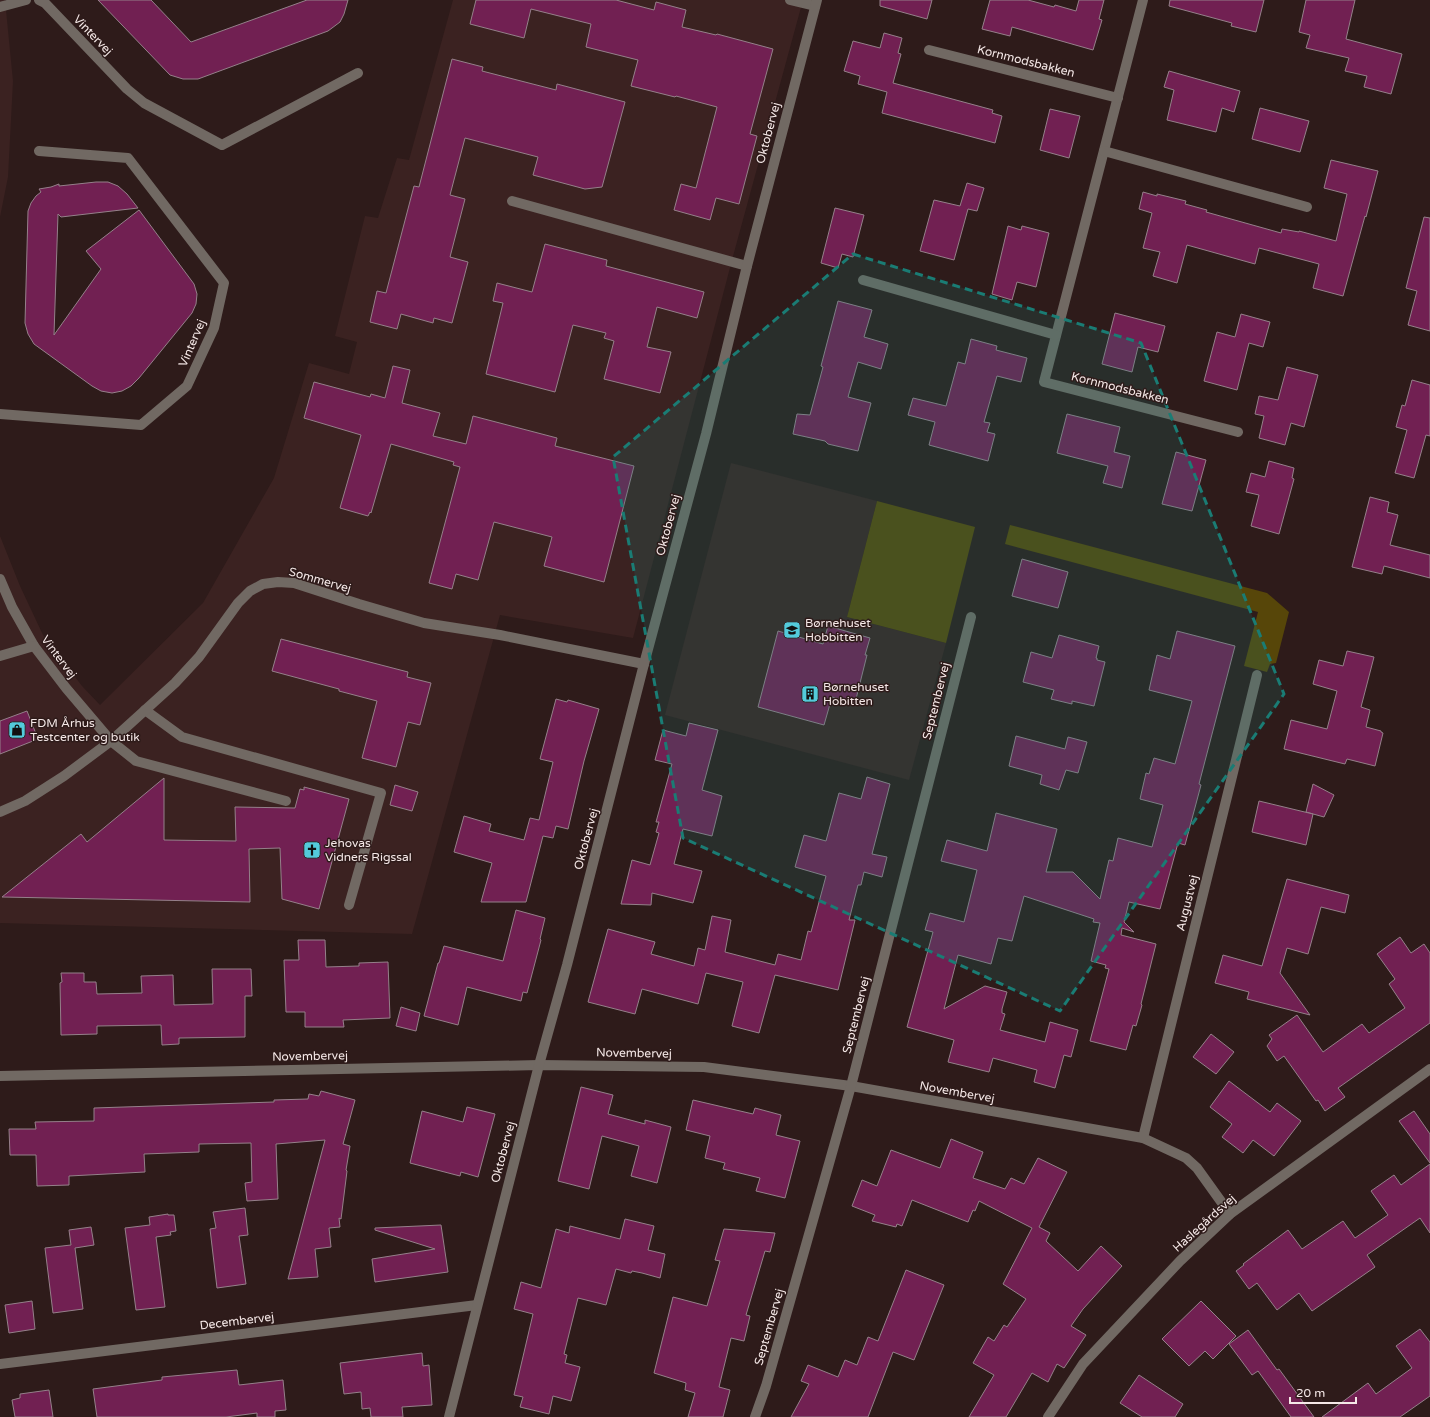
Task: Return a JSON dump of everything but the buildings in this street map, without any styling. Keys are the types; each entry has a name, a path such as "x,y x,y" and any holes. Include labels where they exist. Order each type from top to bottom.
{"street":[{"path":"0,6 26,0"},
{"name":"Vintervej","path":"39,0 45,3 127,89 144,103 222,145 358,73"},
{"name":"Oktobervej","path":"449,1417 539,1064 575,935 644,664 706,434 747,266 816,3 790,0"},
{"name":"Kornmodsbakken","path":"1143,0 1044,382 1238,432"},
{"name":"Kornmodsbakken","path":"929,50 1118,98"},
{"name":"Vintervej","path":"0,414 141,425 187,386 214,328 224,283 128,158 39,151"},
{"path":"1104,151 1307,207"},
{"path":"512,201 747,266"},
{"path":"863,280 1056,335"},
{"name":"Vintervej","path":"0,579 12,607 34,646 66,688 111,741 136,761 286,801"},
{"name":"Sommervej","path":"0,812 25,801 64,776 111,741 175,683 199,657 242,599 250,591 263,584 278,582 294,584 424,623 500,635 644,664"},
{"name":"Septembervej","path":"755,1417 766,1386 851,1086 971,617"},
{"path":"0,656 34,646"},
{"name":"Augustvej","path":"1143,1138 1257,675"},
{"path":"146,710 182,737 381,793 349,905"},
{"name":"Novembervej","path":"0,1076 539,1064 704,1067 851,1086 1143,1138 1186,1158 1197,1168 1230,1214"},
{"name":"Haslegårdsvej","path":"1048,1417 1083,1364 1180,1261 1230,1214 1430,1069"},
{"name":"Decembervej","path":"0,1364 477,1305"}],"highlighted area":[{"path":"853,254 1141,343 1284,694 1060,1011 683,838 613,457"}],"shaded area":[{"path":"0,0 5,0 13,81 8,177 0,217"},
{"path":"453,0 803,0 732,260 633,638 500,615 412,934 0,923 0,536 20,586 43,635 82,686 100,705 203,603 274,478 309,363 349,374 357,342 335,336 365,216 378,218 397,158 409,160"},
{"name":"Børnehuset Hobbitten","path":"731,463 877,501 847,617 946,643 909,780 665,715"},
{"path":"877,501 975,527 946,643 847,617"},
{"path":"1010,525 1267,593 1289,612 1276,663 1270,664 1267,672 1244,666 1258,612 1005,544"}],"place":[{"name":"Børnehuset Hobbitten","path":"792,630"},
{"name":"Børnehuset Hobitten","path":"810,694"},
{"name":"FDM Århus Testcenter og butik","path":"17,730"},
{"name":"Jehovas Vidners Rigssal","path":"312,850"}]}
